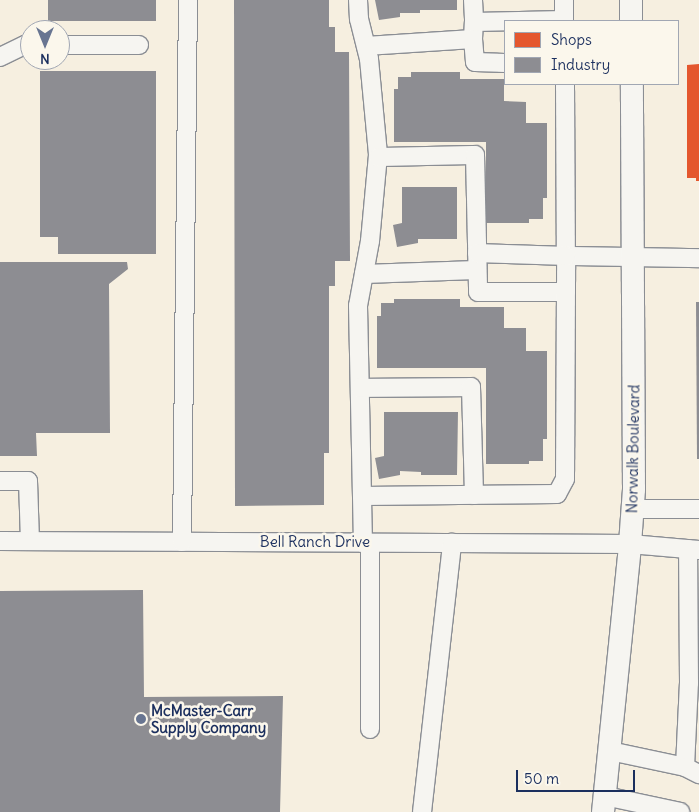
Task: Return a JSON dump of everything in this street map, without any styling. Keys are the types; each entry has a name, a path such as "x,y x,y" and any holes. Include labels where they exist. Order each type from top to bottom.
{"main road":[{"path":"631,0 631,20"},
{"name":"Norwalk Boulevard","path":"604,804 632,509 634,258 632,85"}],"street":[{"path":"182,542 188,0"},
{"path":"358,0 358,19 369,59 378,158 370,241 358,306 362,496 367,543 370,729"},
{"path":"474,0 474,62 504,63"},
{"path":"564,0 564,20"},
{"path":"474,22 504,22"},
{"path":"366,46 473,40"},
{"path":"70,45 138,45"},
{"path":"0,57 20,47"},
{"path":"362,496 557,494 565,479 565,85"},
{"path":"378,158 474,155 478,292 566,292"},
{"path":"364,274 477,262 566,256 699,258"},
{"path":"360,388 471,387 474,495"},
{"path":"0,481 28,481 30,541"},
{"path":"632,509 699,509"},
{"name":"Bell Ranch Drive","path":"0,541 630,544 694,550"},
{"path":"422,812 452,543"},
{"path":"610,751 692,771 689,683 694,550"},
{"path":"604,804 680,812"}],"shaded area":[{"path":"0,0 699,0 699,812 0,812"}],"building: Shops":[{"path":"699,64 699,181 696,181 696,178 687,178 687,65"}],"building: Industry":[{"path":"48,0 156,0 156,21 48,20"},
{"path":"234,0 329,0 329,27 335,27 335,52 349,52 350,261 335,261 335,286 329,286 329,453 324,453 324,505 235,506"},
{"path":"375,0 457,0 457,10 420,10 420,13 400,13 400,17 379,20"},
{"path":"40,71 156,71 156,254 58,254 58,237 40,237"},
{"path":"411,72 460,72 460,79 504,79 504,101 526,102 526,123 547,123 547,198 543,198 543,219 529,219 529,223 486,223 486,142 394,142 394,89 398,89 398,77 411,77"},
{"path":"402,187 457,187 457,239 418,239 418,243 397,247 393,225 402,223"},
{"path":"0,262 127,262 128,269 109,284 110,433 36,433 37,456 0,456"},
{"path":"394,299 460,299 460,307 504,307 504,328 526,328 526,351 547,351 547,439 543,439 543,461 529,461 529,464 486,464 486,368 377,368 377,316 381,316 381,303 394,303"},
{"path":"696,302 699,302 699,459 697,459"},
{"path":"384,412 458,412 457,475 421,475 421,472 400,471 400,475 379,479 375,458 384,456"},
{"name":"McMaster-Carr Supply Company","path":"143,590 144,697 283,696 280,812 0,812 0,591"}],"place":[{"name":"McMaster-Carr Supply Company","path":"141,719"}]}
